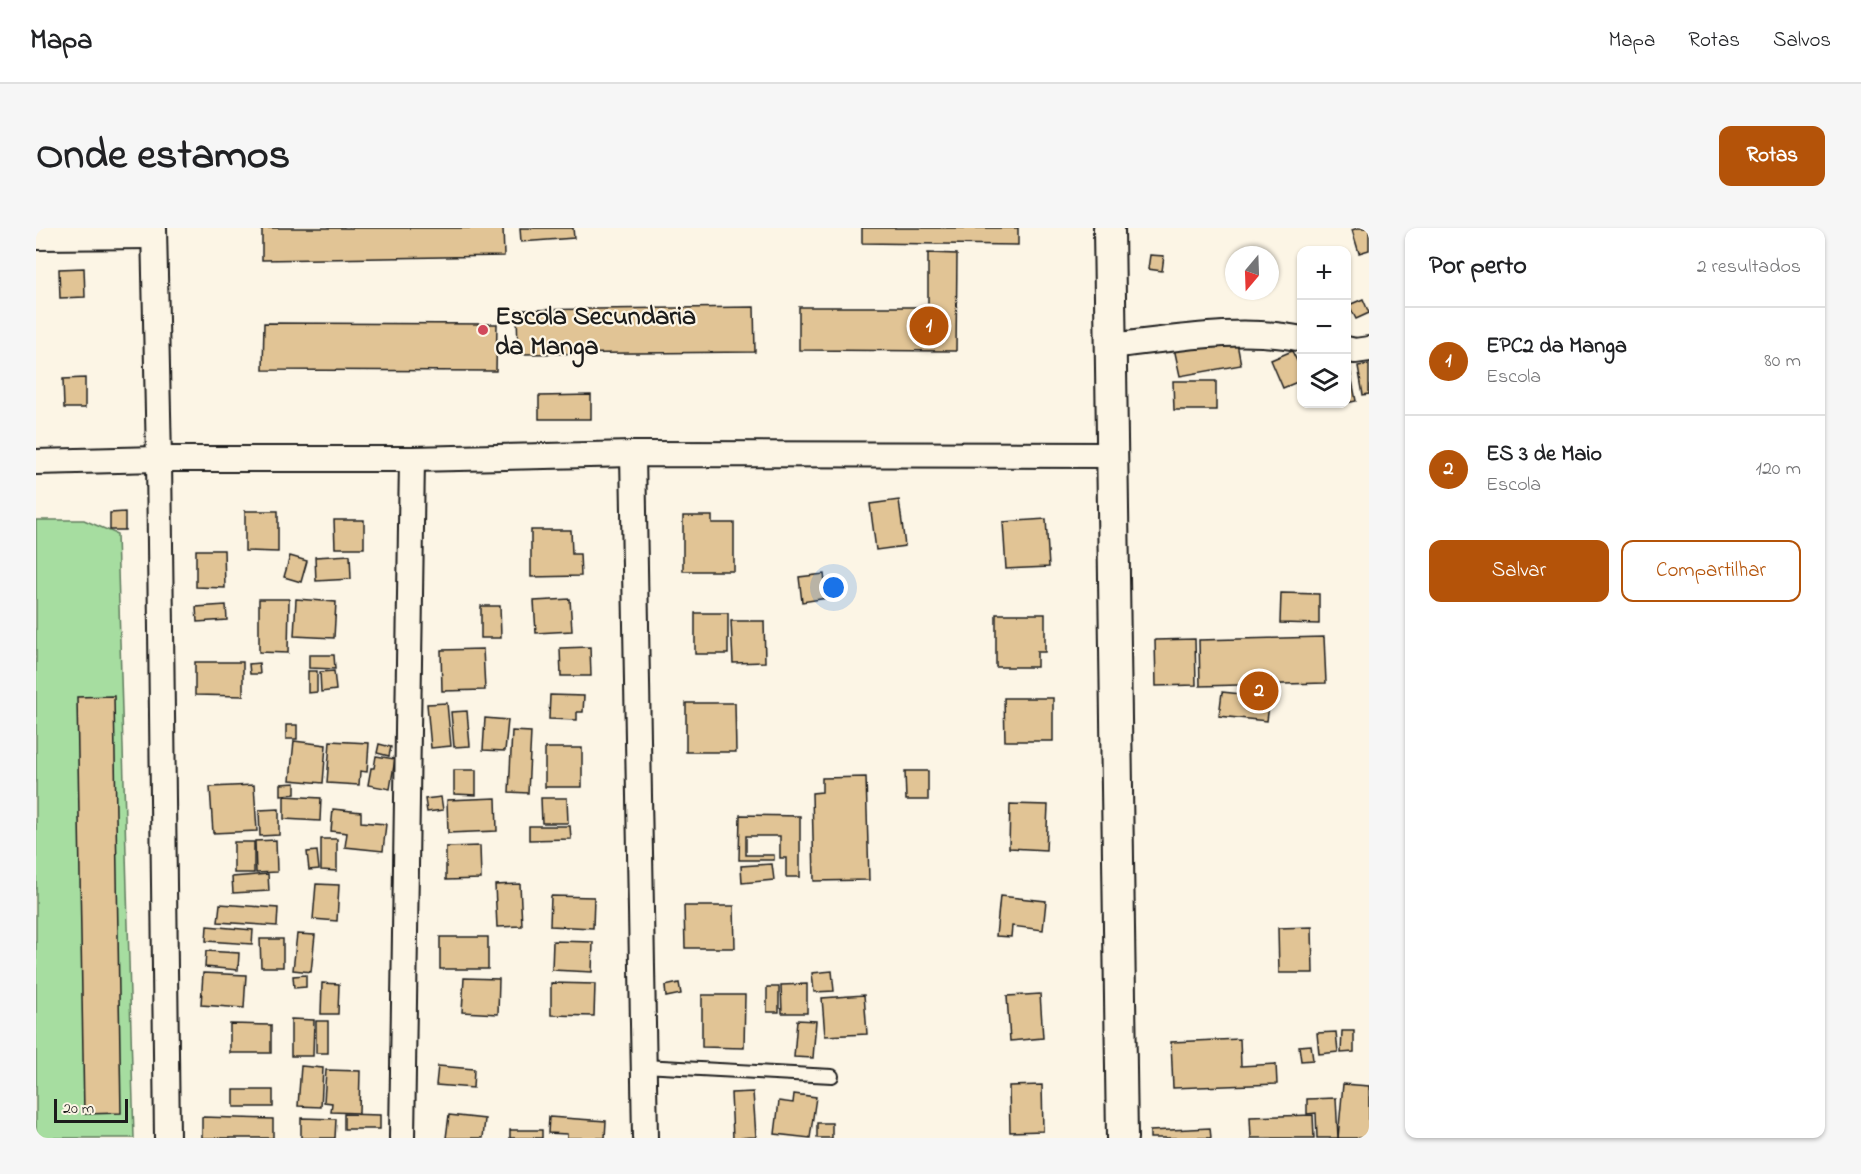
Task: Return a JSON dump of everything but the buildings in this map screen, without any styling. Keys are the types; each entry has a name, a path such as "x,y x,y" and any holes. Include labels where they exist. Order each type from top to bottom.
{"street":[{"path":"1109,228 1122,1138"},
{"path":"36,237 154,232 168,1138"},
{"path":"1111,346 1243,334 1281,335 1297,338"},
{"path":"1351,350 1369,350"},
{"path":"36,462 159,459 412,459 633,454 1112,455"},
{"path":"633,454 645,1138"},
{"path":"402,1138 412,459"}],"lane":[{"path":"643,1066 832,1076"}],"green space":[{"path":"36,520 84,520 117,534 134,1138 36,1138"}],"place":[{"name":"EPC2 da Manga","path":"929,326"},
{"name":"Escola Secundaria da Manga","path":"483,330"},
{"name":"ES 3 de Maio","path":"1259,691"}]}
